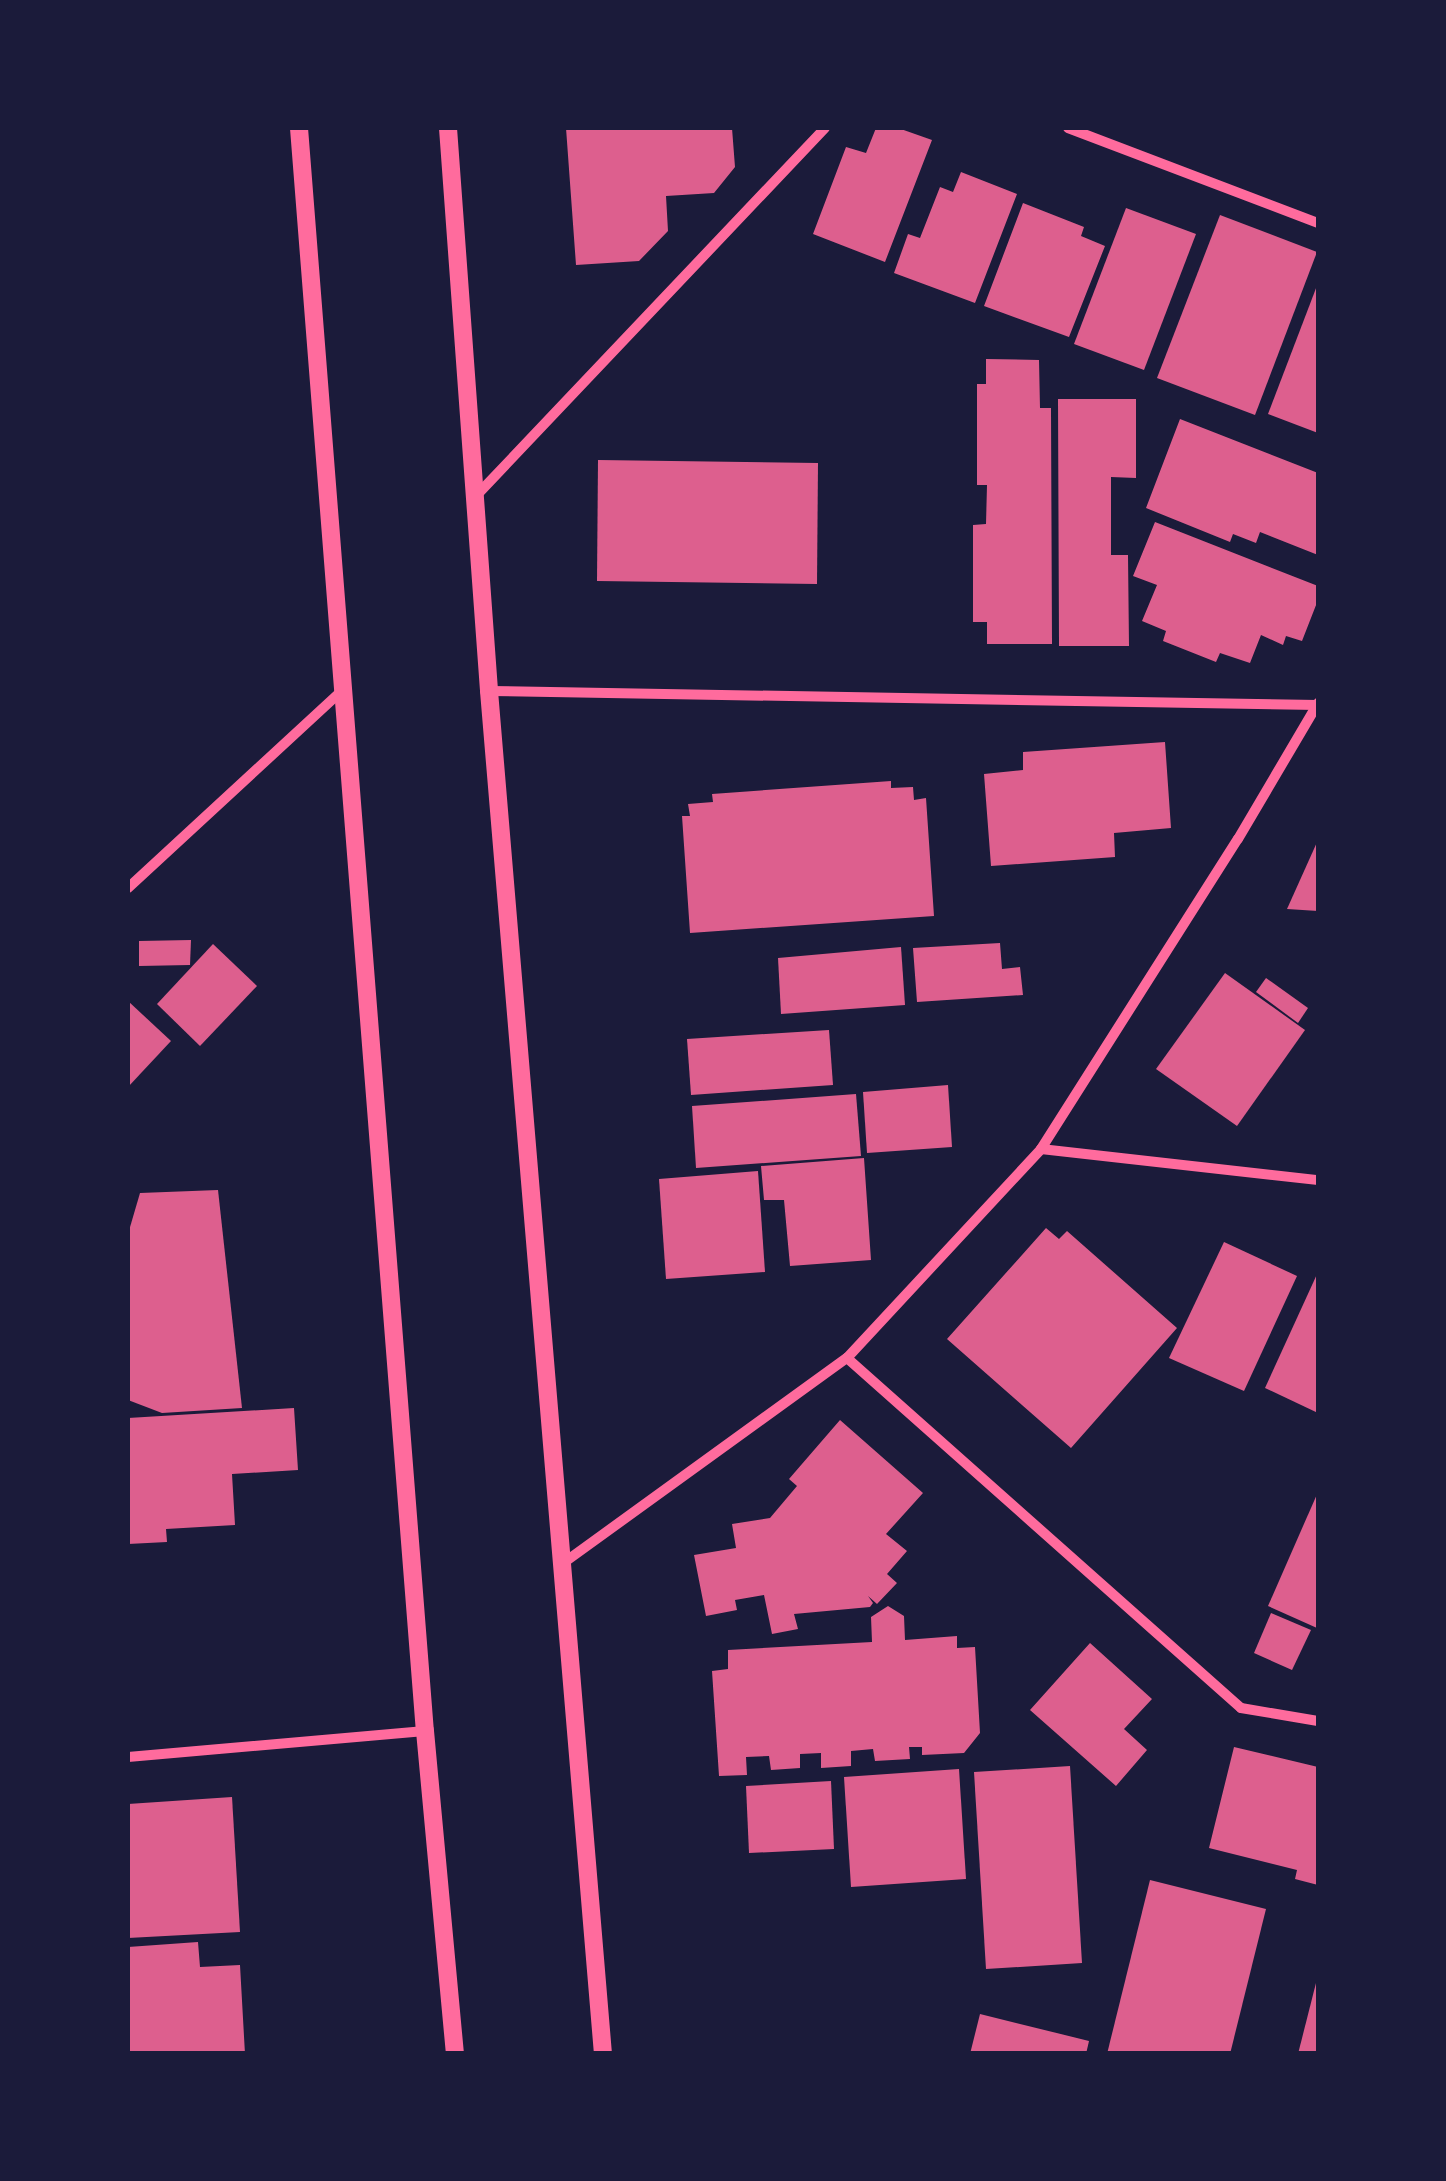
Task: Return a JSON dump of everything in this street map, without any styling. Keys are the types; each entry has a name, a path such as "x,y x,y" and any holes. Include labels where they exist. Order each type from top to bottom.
{"street":[{"path":"298,128 425,1730 455,2054"},
{"path":"448,128 490,692 604,2054"},
{"path":"476,496 824,128"},
{"path":"1068,128 1318,223"},
{"path":"128,888 344,688"},
{"path":"490,692 1318,704 1238,840 1041,1148 847,1358 562,1564"},
{"path":"1041,1148 1318,1180"},
{"path":"847,1358 1241,1708 1318,1722"},
{"path":"128,1758 425,1730"}],"building":[{"path":"566,128 732,128 735,167 714,193 666,196 668,231 639,261 576,265"},
{"path":"876,128 898,128 932,140 885,262 813,234 846,147 866,153"},
{"path":"961,172 1017,194 975,303 894,273 908,234 920,238 940,187 953,192"},
{"path":"1023,203 1084,227 1081,236 1105,246 1069,337 984,306"},
{"path":"1126,208 1196,234 1144,370 1074,344"},
{"path":"1220,215 1317,252 1255,415 1157,378"},
{"path":"1318,283 1318,433 1268,414"},
{"path":"986,359 1039,360 1040,408 1051,408 1052,644 987,644 987,622 973,622 973,525 986,524 987,485 977,485 977,384 986,384"},
{"path":"1058,399 1136,399 1136,478 1111,477 1111,555 1128,555 1129,646 1059,646"},
{"path":"1180,419 1318,473 1318,555 1260,532 1256,543 1233,534 1230,542 1146,508"},
{"path":"598,460 818,463 817,584 597,581"},
{"path":"1155,522 1318,586 1318,600 1302,641 1286,636 1283,645 1261,635 1250,663 1220,653 1216,662 1163,641 1166,631 1142,621 1157,585 1133,576"},
{"path":"1165,742 1171,828 1114,833 1115,857 991,866 984,774 1023,770 1023,752"},
{"path":"891,781 891,788 913,787 914,800 926,798 934,916 690,933 682,816 690,816 688,804 713,802 712,794"},
{"path":"1318,840 1318,911 1287,909"},
{"path":"191,940 190,965 139,966 139,941"},
{"path":"1000,943 1002,969 1020,967 1023,995 917,1002 913,948"},
{"path":"213,944 257,986 200,1046 157,1004"},
{"path":"901,947 905,1005 781,1014 778,958"},
{"path":"1225,973 1305,1030 1237,1126 1156,1069"},
{"path":"1266,978 1308,1008 1298,1023 1256,992"},
{"path":"128,1001 171,1041 128,1087"},
{"path":"829,1030 833,1085 691,1095 687,1039"},
{"path":"948,1085 952,1147 867,1153 863,1092"},
{"path":"856,1094 861,1156 696,1168 692,1106"},
{"path":"864,1158 871,1260 790,1266 784,1200 764,1200 761,1166"},
{"path":"758,1171 765,1272 666,1279 659,1179"},
{"path":"218,1190 242,1408 162,1413 128,1400 128,1234 140,1193"},
{"path":"1046,1228 1059,1239 1067,1231 1177,1328 1071,1448 947,1339"},
{"path":"1224,1242 1297,1276 1244,1391 1169,1358"},
{"path":"1318,1272 1318,1413 1265,1388"},
{"path":"294,1408 298,1470 232,1474 235,1525 166,1529 167,1542 128,1544 128,1418"},
{"path":"840,1420 923,1493 886,1534 907,1551 887,1574 897,1583 877,1604 868,1596 873,1603 870,1607 794,1614 798,1629 772,1634 764,1595 735,1600 737,1610 706,1616 694,1555 736,1548 732,1524 770,1518 797,1486 789,1479"},
{"path":"1318,1492 1318,1624 1317,1628 1268,1606"},
{"path":"888,1606 904,1616 905,1640 957,1636 957,1648 975,1647 980,1733 964,1753 922,1755 922,1747 909,1747 910,1759 875,1761 873,1749 851,1751 851,1766 821,1768 821,1753 800,1754 800,1768 771,1770 769,1756 746,1757 747,1775 719,1776 712,1671 728,1669 728,1650 872,1642 871,1617"},
{"path":"1271,1613 1311,1630 1292,1670 1254,1653"},
{"path":"1090,1643 1152,1699 1124,1729 1147,1750 1116,1786 1030,1710"},
{"path":"1234,1747 1318,1767 1318,1885 1295,1879 1297,1870 1209,1848"},
{"path":"1070,1766 1082,1963 986,1969 974,1772"},
{"path":"959,1769 966,1879 851,1887 844,1777"},
{"path":"831,1781 834,1849 749,1853 746,1786"},
{"path":"232,1797 240,1932 128,1938 128,1804"},
{"path":"1150,1880 1266,1909 1230,2054 1107,2054"},
{"path":"198,1942 200,1967 240,1965 245,2054 128,2054 128,1947"},
{"path":"1317,1979 1318,2054 1298,2054"},
{"path":"980,2014 1089,2041 1086,2054 970,2054"}]}
